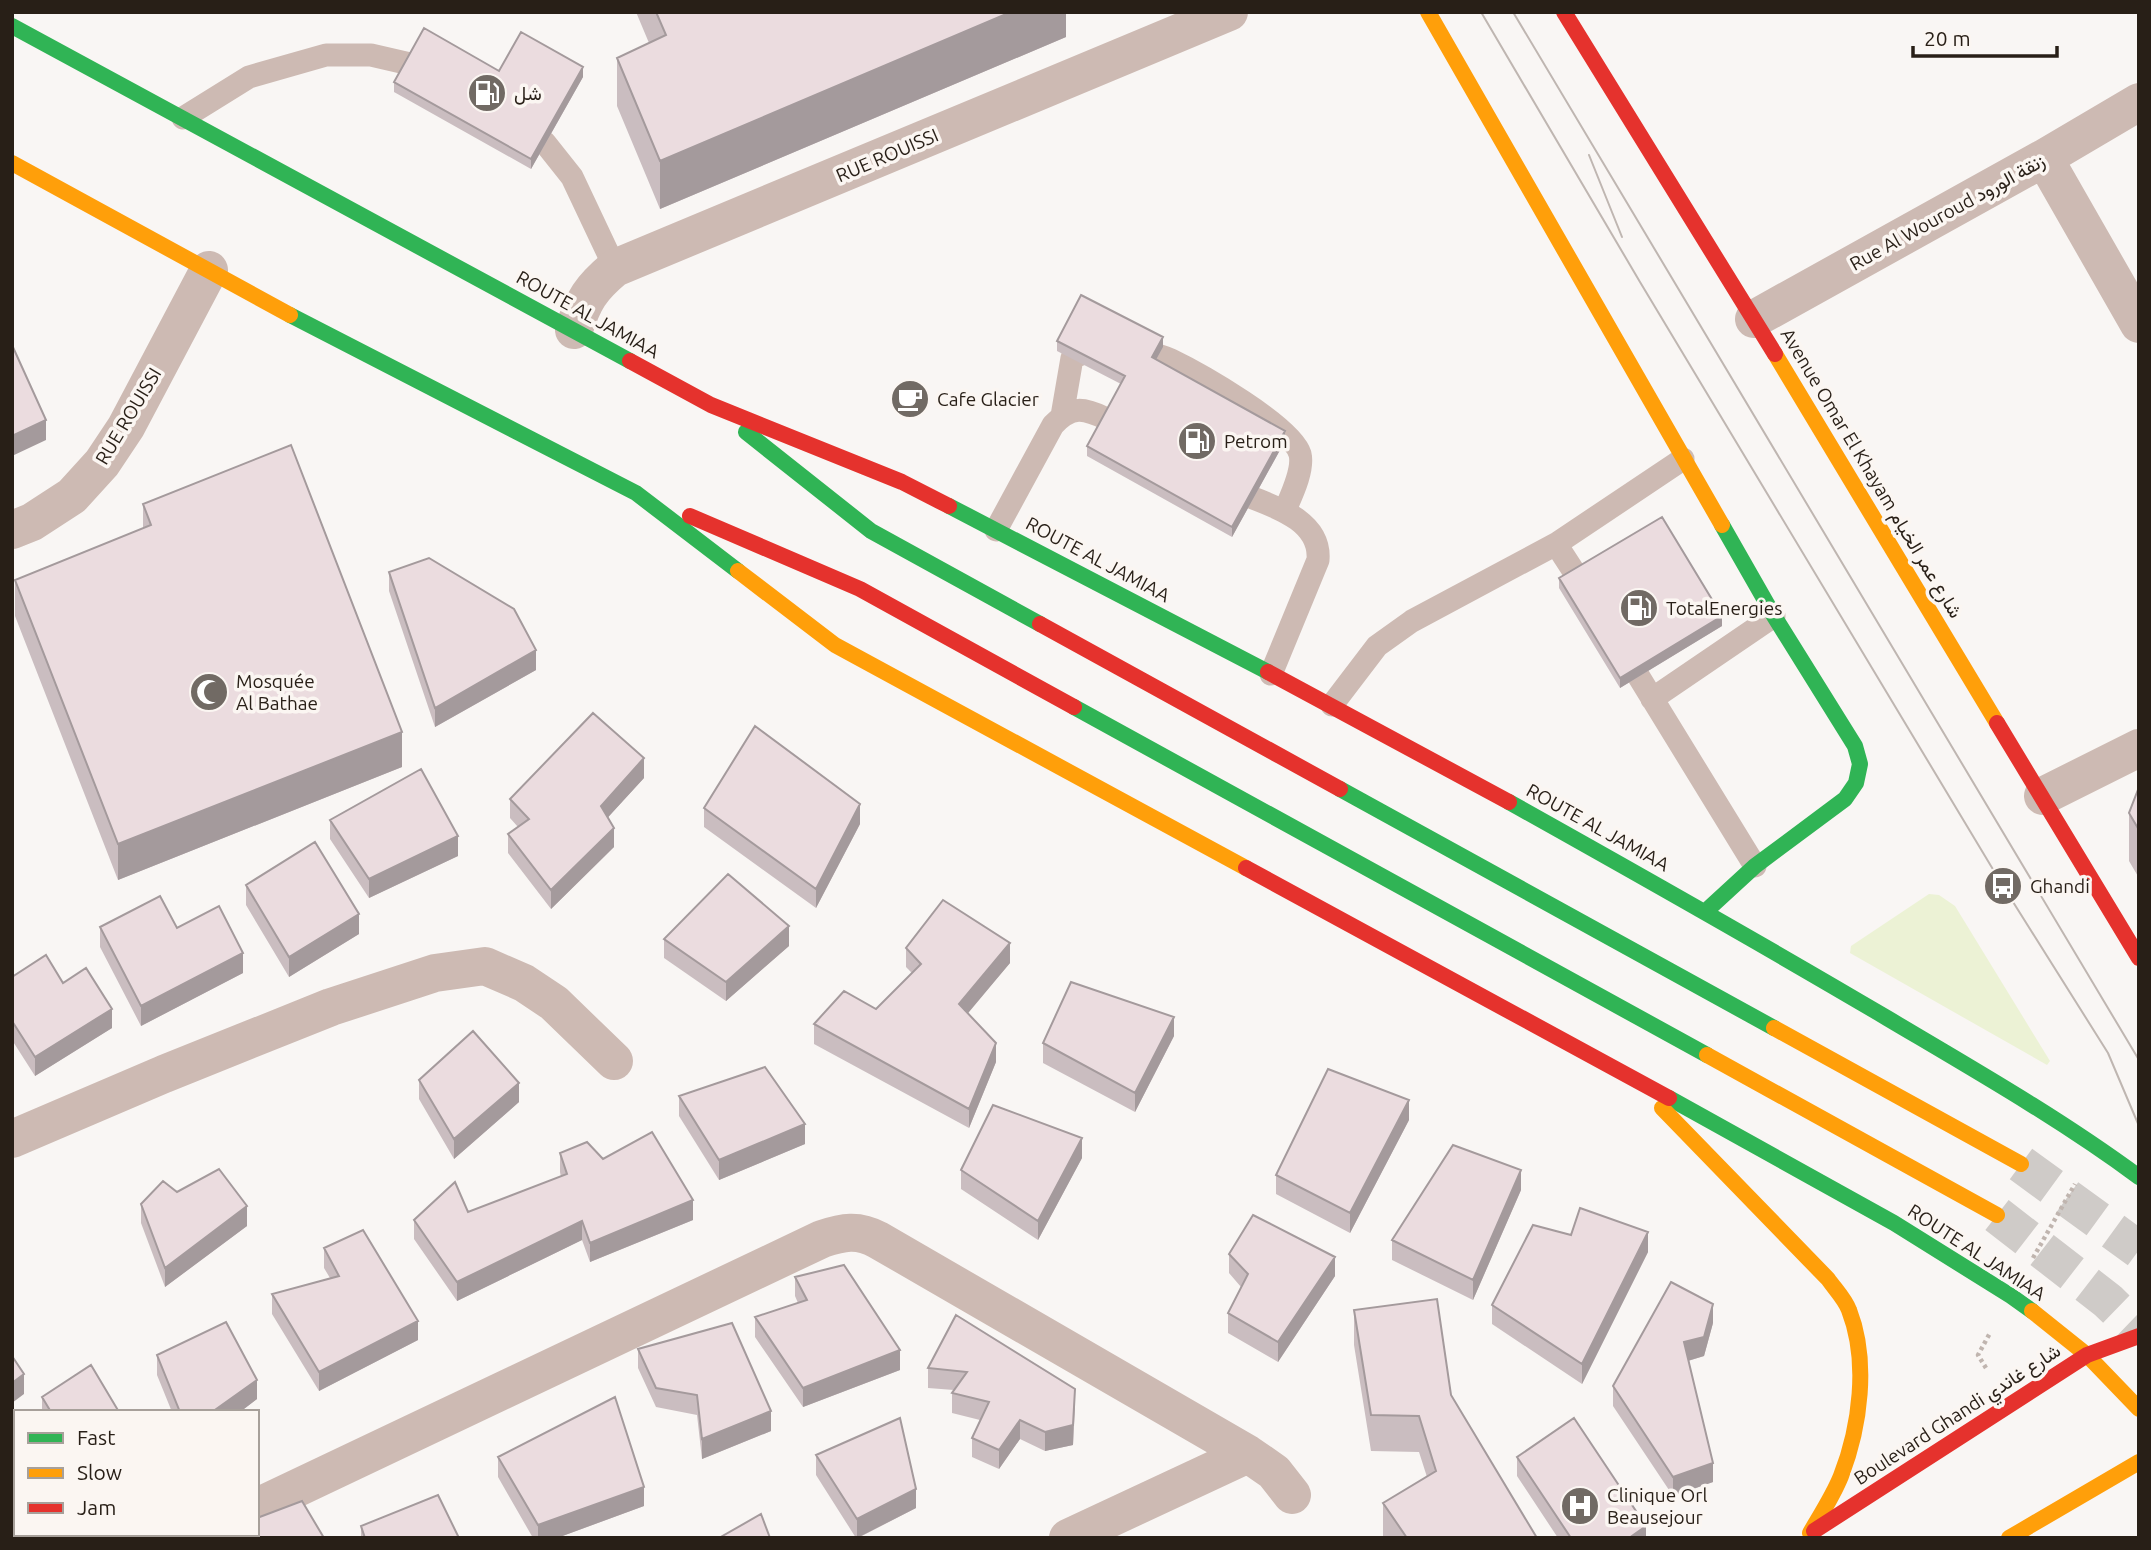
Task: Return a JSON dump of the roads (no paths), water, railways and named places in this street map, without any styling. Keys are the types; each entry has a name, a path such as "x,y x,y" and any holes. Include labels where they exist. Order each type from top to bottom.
{"main road":[{"path":"1428,12 1774,616 1855,746 1860,764 1856,783 1845,799 1755,866 1706,911"},
{"name":"Avenue Omar El Khayam شارع عمر الخيام","path":"1564,12 1754,319 2139,958"},
{"name":"ROUTE AL JAMIAA","path":"12,26 711,405 902,482 1332,705 1706,911 1994,1081 2097,1146 2139,1177"},
{"name":"ROUTE AL JAMIAA","path":"12,163 293,316 636,493 835,645 1631,1077 1894,1223 2011,1296 2087,1354 2139,1409"},
{"path":"711,405 871,531 2021,1164"},
{"path":"636,493 860,589 1997,1214"},
{"path":"1631,1077 1781,1228 1828,1279 1848,1308 1858,1341 1859,1385 1852,1434 1844,1468 1807,1536"},
{"name":"Boulevard Ghandi شارع غاندي","path":"1807,1536 2087,1354 2139,1336"},
{"path":"2009,1538 2139,1462"}],"street":[{"name":"RUE ROUISSI","path":"574,330 585,298 598,282 615,268 1229,12"},
{"name":"Rue Al Wouroud زنقة الورود","path":"1754,319 2045,158 2139,102"},
{"path":"2045,158 2139,324"},
{"name":"RUE ROUISSI","path":"12,530 32,522 72,496 102,463 126,427 209,270"},
{"path":"2043,796 2139,748"},
{"path":"12,1139 331,1007 435,973 485,966 524,982 554,1003 614,1061"},
{"path":"259,1506 822,1239 845,1231 865,1233 1248,1454 1274,1472 1292,1495"},
{"path":"1068,1538 1248,1454"}],"lane":[{"path":"183,118 249,77 326,55 371,55 410,64"},
{"path":"545,143 572,177 615,268"},
{"path":"1062,416 1072,358 1110,341 1169,359 1228,391 1285,434 1300,453 1298,477 1285,510"},
{"path":"996,530 1053,425 1072,411 1083,410 1107,419"},
{"path":"1332,705 1377,646 1412,621 1556,544 1683,458"},
{"path":"1253,498 1285,510 1314,534 1319,547 1318,560 1271,674"},
{"path":"1556,544 1578,578"},
{"path":"1652,699 1774,616"},
{"path":"1639,677 1755,866"}],"tunnel":[{"path":"2021,1164 2139,1250"},
{"path":"1997,1215 2108,1301 2139,1331"}],"tram line":[{"path":"1481,12 2003,886 2108,1053 2139,1126"},
{"path":"1513,12 2139,1060"},
{"path":"1589,155 1622,237"}],"place":[{"name":"شل","path":"487,93"},
{"name":"Cafe Glacier","path":"910,399"},
{"name":"Petrom","path":"1197,441"},
{"name":"TotalEnergies","path":"1639,608"},
{"name":"Mosquée Al Bathae","path":"209,692"},
{"name":"Ghandi","path":"2003,886"},
{"name":"Clinique Orl Beausejour","path":"1580,1506"}]}
